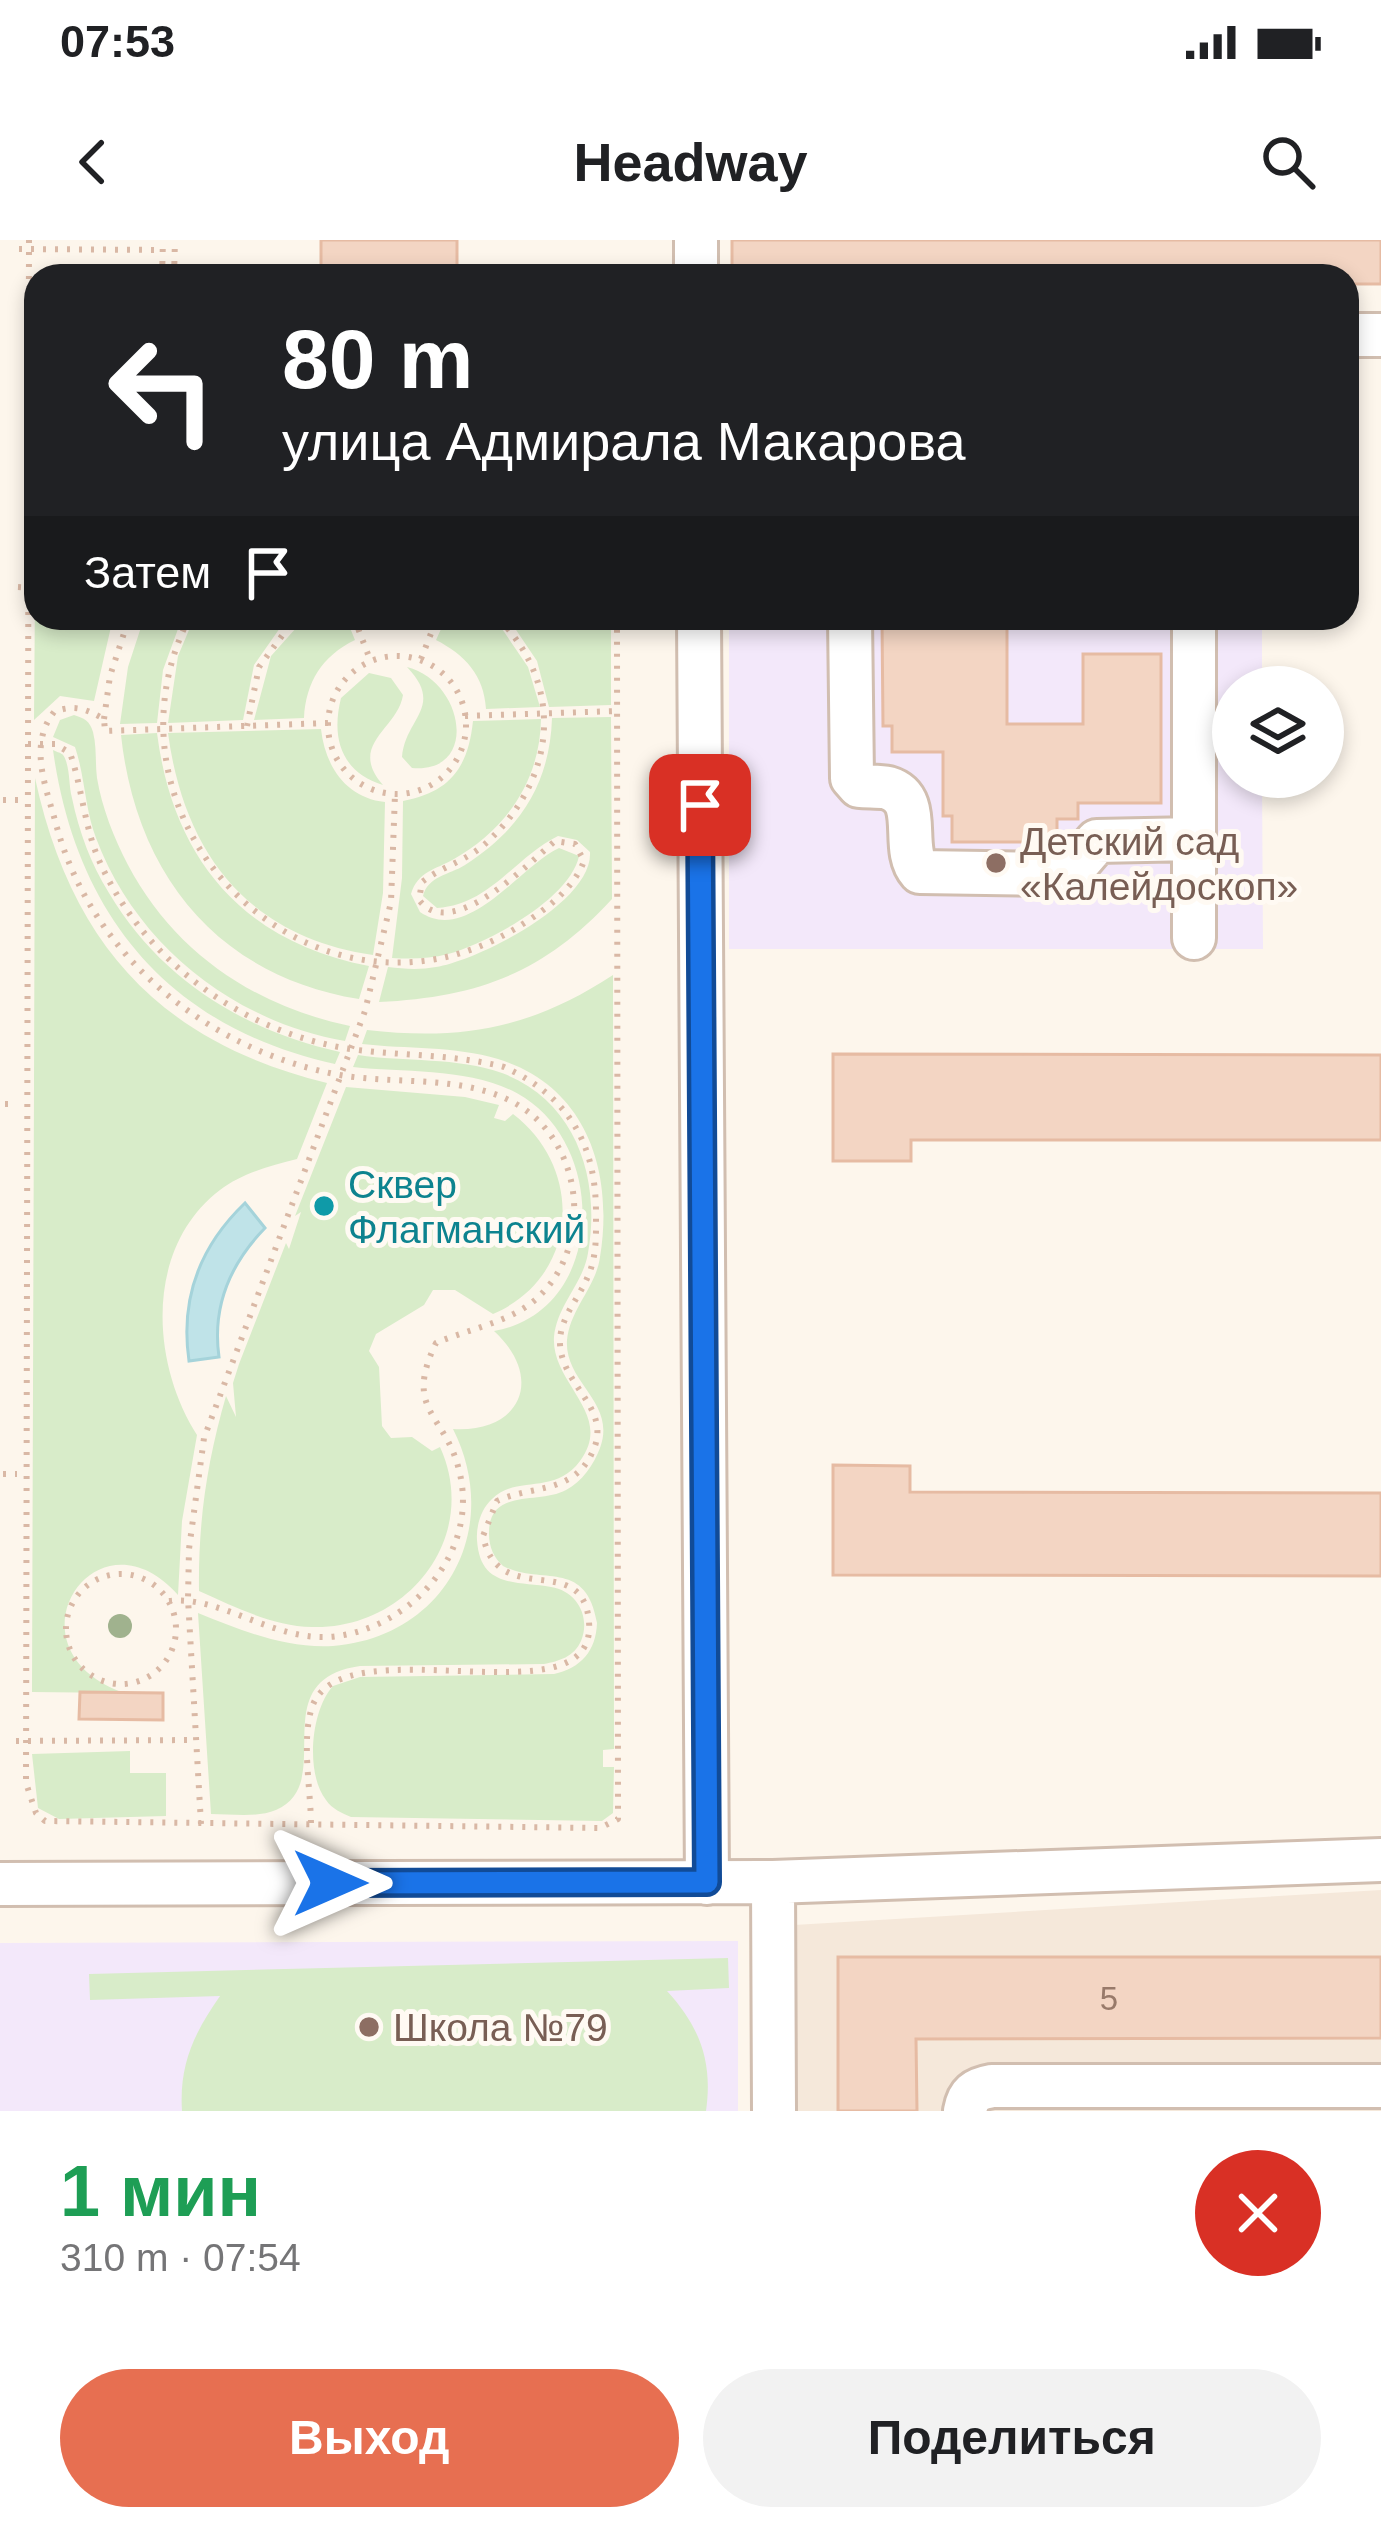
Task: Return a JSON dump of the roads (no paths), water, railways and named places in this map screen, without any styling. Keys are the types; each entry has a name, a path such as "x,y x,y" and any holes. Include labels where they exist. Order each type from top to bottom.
{"street":[{"path":"699,630 707,1882"},
{"path":"850,630 852,778 859,786 891,789 904,799 912,864 920,872 1055,874 1072,870 1096,841 1194,839"},
{"path":"1194,630 1194,938"},
{"path":"0,1884 773,1882 1381,1860"},
{"path":"773,1882 774,2111"},
{"path":"964,2111 977,2089 992,2086 1381,2086"}],"water":[{"path":"245,1203 265,1228 242,1256 226,1287 218,1321 219,1357 189,1361 187,1316 196,1275 216,1238"}],"place":[{"name":"Детский сад «Калейдоскоп»","path":"996,863"},
{"name":"Сквер Флагманский","path":"324,1206"},
{"name":"Школа №79","path":"369,2027"}]}
